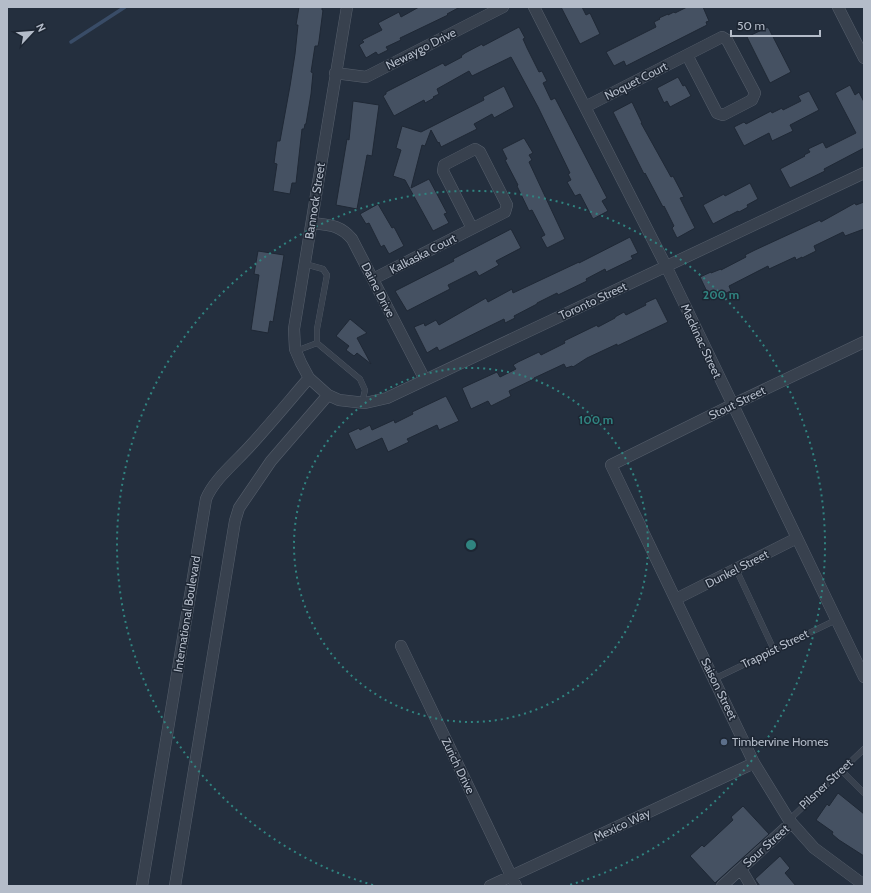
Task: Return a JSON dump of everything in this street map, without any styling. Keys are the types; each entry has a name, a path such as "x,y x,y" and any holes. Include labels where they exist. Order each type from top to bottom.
{"street":[{"name":"Bannock Street","path":"324,391 309,378 300,363 296,352 294,329 347,7"},
{"name":"Newaygo Drive","path":"335,73 366,77 503,7"},
{"name":"Mackinac Street","path":"534,7 666,266 864,678"},
{"path":"838,7 864,58"},
{"name":"Noquet Court","path":"585,107 722,37 727,40 755,93 752,100 723,115 717,113 687,55"},
{"name":"Kalkaska Court","path":"373,279 505,212 507,205 480,152 475,149 444,165 443,171 472,228"},
{"name":"Toronto Street","path":"324,391 339,400 362,403 387,398 864,173"},
{"name":"Daine Drive","path":"312,222 336,226 346,231 352,239 424,380"},
{"name":"Stout Street","path":"611,465 732,405 863,346"},
{"name":"International Boulevard","path":"142,886 206,499 209,492 252,445 309,378"},
{"path":"175,886 235,521 239,508 271,461 324,391"},
{"name":"Saison Street","path":"611,465 754,763 790,822 814,848 864,885"},
{"name":"Dunkel Street","path":"676,599 797,538"},
{"name":"Zurich Drive","path":"401,646 513,881"},
{"name":"Mexico Way","path":"490,886 513,881 754,763"},
{"name":"Sour Street","path":"722,886 790,822"},
{"path":"741,869 751,886"}],"lane":[{"path":"305,264 323,269 327,276 317,329 317,343"},
{"path":"296,352 317,343"},
{"path":"317,343 360,379 365,390 362,403"},
{"path":"736,569 774,650"},
{"name":"Trappist Street","path":"714,679 836,620"},
{"name":"Pilsner Street","path":"790,822 841,770 864,749"},
{"path":"841,770 864,793"}],"building":[{"path":"299,7 322,7 323,10 319,41 318,46 315,46 311,72 313,73 311,94 306,124 304,129 302,129 296,183 292,183 290,194 273,191 277,164 274,163 277,141 280,141 290,86 295,54 298,25 296,25"},
{"path":"419,7 460,7 447,14 448,15 400,38 401,40 386,47 388,50 378,55 376,52 366,58 359,45 364,42 362,40 382,30 378,23 399,12 401,17"},
{"path":"561,7 582,7 586,15 590,13 600,34 580,44"},
{"path":"687,7 703,7 709,21 706,22 707,25 626,66 624,61 614,66 606,52 656,27 654,22 660,19 659,18"},
{"path":"519,27 525,38 523,39 527,48 539,72 542,71 547,81 543,83 551,100 555,98 607,198 602,201 608,211 593,219 580,194 575,196 567,182 571,180 568,174 570,173 538,107 511,57 472,76 469,71 437,89 439,94 433,97 434,98 425,103 424,100 394,116 383,96 386,92 443,63 445,66 482,44 483,46"},
{"path":"768,27 791,72 770,83 747,37"},
{"path":"678,77 683,86 685,85 691,96 670,107 667,101 664,103 657,88"},
{"path":"850,85 855,95 859,92 864,102 864,148 824,169 825,171 790,188 780,169 805,156 804,155 810,152 808,149 823,142 826,148 856,133 835,93"},
{"path":"504,86 514,107 494,118 492,114 474,124 477,129 441,147 431,130 425,146 422,145 411,188 429,179 447,213 444,214 449,223 433,231 405,180 393,176 401,150 396,148 402,126 421,132 484,100 483,97"},
{"path":"809,91 819,110 790,125 793,131 772,141 769,133 744,146 734,127 744,122 746,124 771,111 772,113 782,108 783,110 801,101 798,96"},
{"path":"353,101 379,105 372,156 367,155 357,209 336,205 347,139 349,140"},
{"path":"632,102 641,123 684,197 680,198 695,228 677,238 672,228 674,226 664,206 663,207 645,173 644,174 613,112"},
{"path":"524,138 533,153 529,155 532,160 529,162 565,239 547,248 541,237 545,235 532,210 529,211 505,160 507,159 502,149"},
{"path":"750,183 758,199 747,205 748,207 739,212 738,211 713,224 703,205"},
{"path":"864,202 864,229 845,236 843,232 814,246 816,251 802,258 796,260 795,257 769,269 768,266 729,286 731,291 711,300 700,277 711,272 721,270 746,257 745,255 755,250 820,220 821,222 855,203 856,205"},
{"path":"378,204 392,228 394,227 404,246 389,254 384,245 381,247 369,223 366,224 360,214"},
{"path":"511,229 521,248 496,261 499,265 479,276 476,271 448,285 450,289 407,311 395,291 454,261 453,259"},
{"path":"630,237 638,253 631,256 633,259 606,272 605,269 586,279 587,281 537,303 505,323 504,319 439,351 437,347 427,353 414,327 424,323 425,326 436,320 439,325 486,298 488,302 512,289 513,293 579,263"},
{"path":"258,251 284,255 273,322 270,321 268,333 251,330 259,275 254,274"},
{"path":"656,298 668,322 617,346 617,344 587,358 573,367 566,368 564,364 534,378 509,391 511,396 491,406 488,401 471,409 462,388 497,372 500,377 516,369 513,365 518,362 539,352 541,355 565,343 564,341 597,325 598,327 624,312 626,315"},
{"path":"350,319 367,333 357,338 371,364 357,353 354,356 346,350 349,346 336,336"},
{"path":"446,396 459,421 439,430 437,425 407,439 409,442 388,452 382,438 356,450 348,433 359,428 360,430 370,425 372,430 394,420 395,423 413,414 412,412"},
{"path":"838,793 864,814 864,856 839,840 832,834 833,832 816,820 827,804 829,806"},
{"path":"743,806 769,834 715,883 690,856 702,845 704,847 733,820 731,817"},
{"path":"780,856 790,868 785,873 796,886 760,886 755,879"}],"waterway":[{"path":"71,42 125,7"}],"place":[{"name":"Timbervine Homes","path":"724,742"}]}
